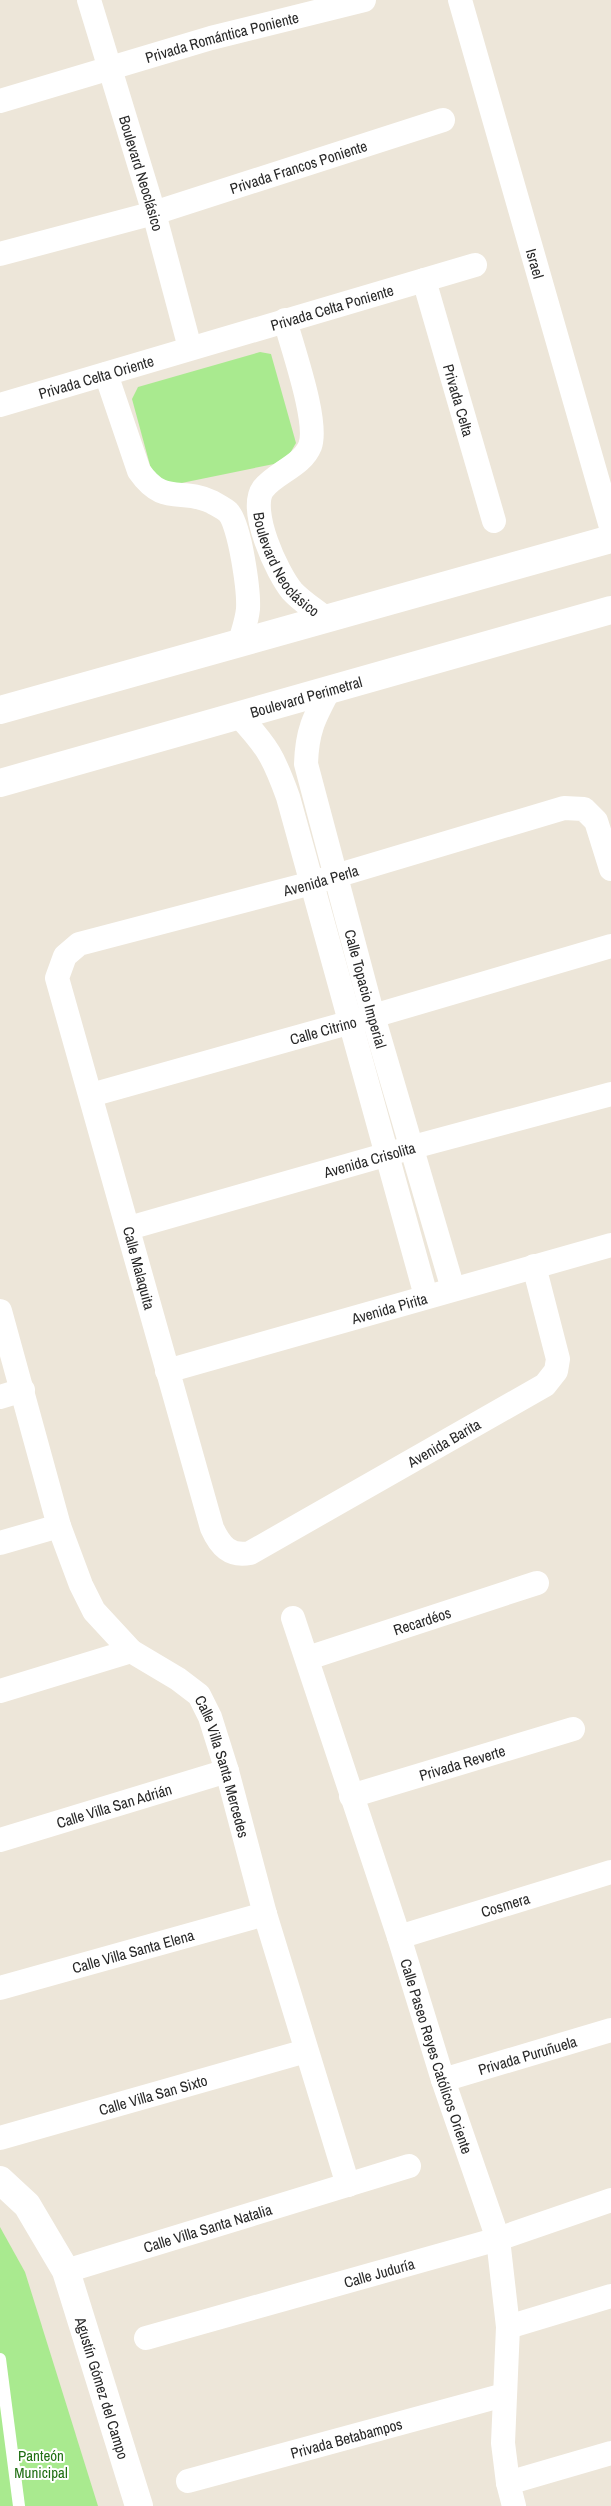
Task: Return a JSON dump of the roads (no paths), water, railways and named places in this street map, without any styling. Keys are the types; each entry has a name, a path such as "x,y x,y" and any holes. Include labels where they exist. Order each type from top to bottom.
{"street":[{"name":"Boulevard Neoclásico","path":"89,0 154,213 190,348"},
{"name":"Privada Romántica Poniente","path":"0,101 210,38 364,0"},
{"name":"Israel","path":"460,0 611,527"},
{"name":"Privada Francos Poniente","path":"0,254 154,213 443,120"},
{"name":"Privada Celta Poniente","path":"190,348 475,265"},
{"name":"Privada Celta","path":"424,280 494,521"},
{"name":"Boulevard Neoclásico","path":"285,320 313,424 310,446 294,464 263,488 258,498 257,506 269,546 281,576 293,592 324,618"},
{"name":"Privada Celta Oriente","path":"0,405 190,348"},
{"name":"Boulevard Neoclásico","path":"106,374 139,470 148,484 166,495 210,502 228,512 234,524 248,589 248,611 240,642"},
{"path":"0,710 611,538"},
{"path":"241,552 269,546"},
{"name":"Boulevard Perimetral","path":"0,783 611,610"},
{"name":"Calle Topacio Imperial","path":"329,690 313,719 306,739 306,764 337,875 388,1155 426,1296"},
{"name":"Calle Topacio Imperial","path":"239,716 264,743 279,772 312,883 362,1019 413,1147 453,1288"},
{"path":"279,772 306,764"},
{"name":"Avenida Perla","path":"57,978 65,956 79,944 312,883 564,808 584,809 596,821 611,869"},
{"path":"294,818 319,810"},
{"name":"Calle Citrino","path":"91,1095 362,1019 611,946"},
{"name":"Calle Malaquita","path":"57,978 212,1528 218,1540 230,1553"},
{"name":"Avenida Crisolita","path":"129,1228 413,1147 611,1094"},
{"name":"Avenida Pirita","path":"167,1371 453,1288 611,1245"},
{"name":"Avenida Barita","path":"230,1553 240,1555 250,1553 545,1385 556,1371 558,1359 534,1266"},
{"name":"Calle Villa Santa Mercedes","path":"0,1311 59,1526 81,1585 94,1611 130,1651 178,1679 199,1695 210,1717 227,1771 265,1914 348,2185"},
{"path":"0,1397 23,1390"},
{"path":"0,1543 59,1526"},
{"name":"Recardéos","path":"308,1658 538,1584"},
{"name":"Calle Paseo Reyes Católicos Oriente","path":"293,1618 308,1658 399,1937 443,2080 498,2238 508,2327 503,2443 508,2483 514,2506"},
{"path":"0,1691 130,1651"},
{"name":"Privada Reverte","path":"352,1796 573,1729"},
{"name":"Calle Villa San Adrián","path":"0,1840 227,1771"},
{"name":"Cosmera","path":"399,1937 611,1872"},
{"name":"Calle Villa Santa Elena","path":"0,1988 265,1914"},
{"name":"Privada Puruñuela","path":"443,2080 611,2030"},
{"name":"Calle Villa San Sixto","path":"0,2138 306,2051"},
{"name":"Calle Villa Santa Natalia","path":"66,2271 409,2166"},
{"name":"Agustín Gómez del Campo","path":"0,2180 28,2204 66,2271 139,2506"},
{"name":"Calle Juduría","path":"146,2338 498,2238 611,2200"},
{"path":"508,2327 611,2296"},
{"name":"Privada Betabampos","path":"188,2480 504,2395"},
{"path":"508,2483 611,2453"}],"lane":[{"path":"0,2359 19,2506"}],"park label":[{"name":"Panteón Municipal","path":"41,2464"}]}
